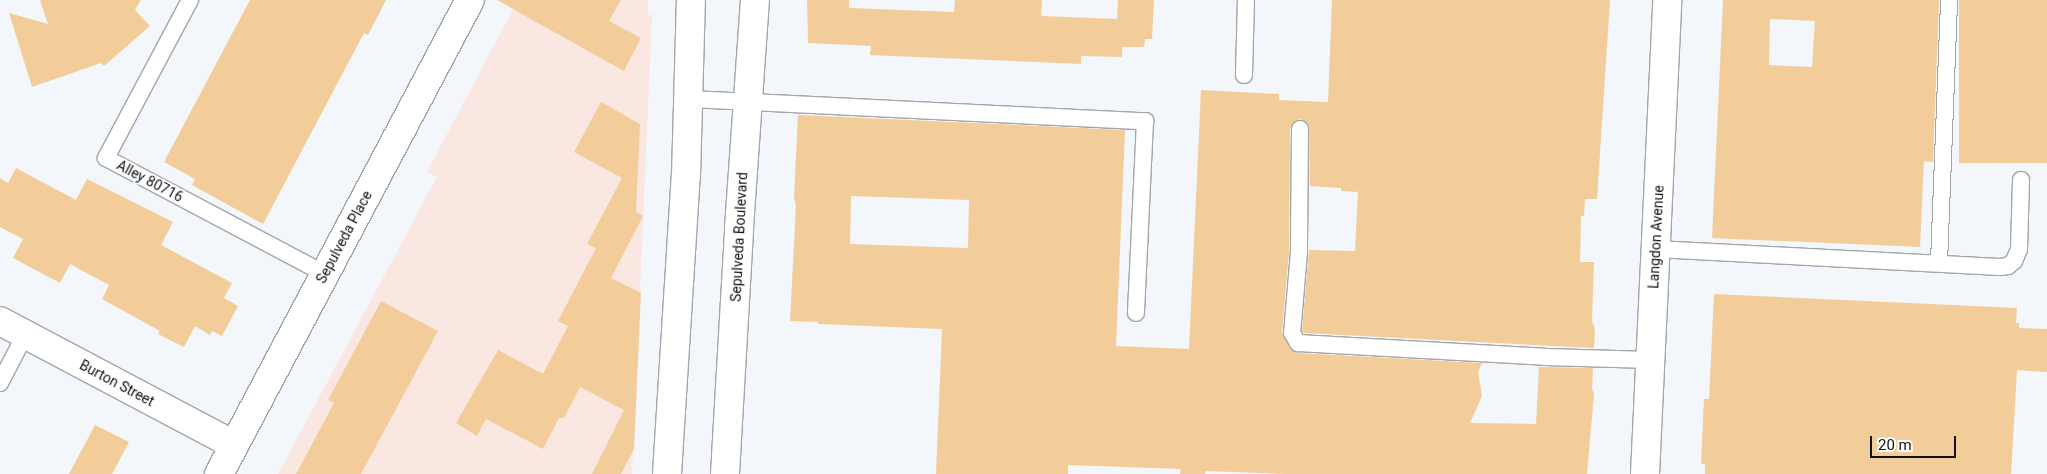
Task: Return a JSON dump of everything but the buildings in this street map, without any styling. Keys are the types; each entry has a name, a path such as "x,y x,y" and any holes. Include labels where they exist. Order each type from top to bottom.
{"street":[{"name":"Sepulveda Place","path":"219,474 470,0"},
{"path":"667,474 686,176 691,0"},
{"name":"Sepulveda Boulevard","path":"725,474 755,0"},
{"name":"Langdon Avenue","path":"1645,474 1667,0"},
{"name":"Burton Street","path":"0,321 234,445"}],"lane":[{"name":"Alley 80716","path":"190,0 106,158 325,274"},
{"path":"1244,75 1246,0"},
{"path":"1940,263 1949,0"},
{"path":"688,99 1144,121 1136,313"},
{"path":"1300,130 1298,252 1292,333 1298,343 1545,357 1651,360"},
{"path":"1656,249 1940,263 2000,268 2008,266 2014,261 2019,248 2021,180"},
{"path":"0,383 25,335"}],"shaded area":[{"path":"518,0 648,0 648,15 652,15 632,474 278,474 437,177 427,172"}]}
